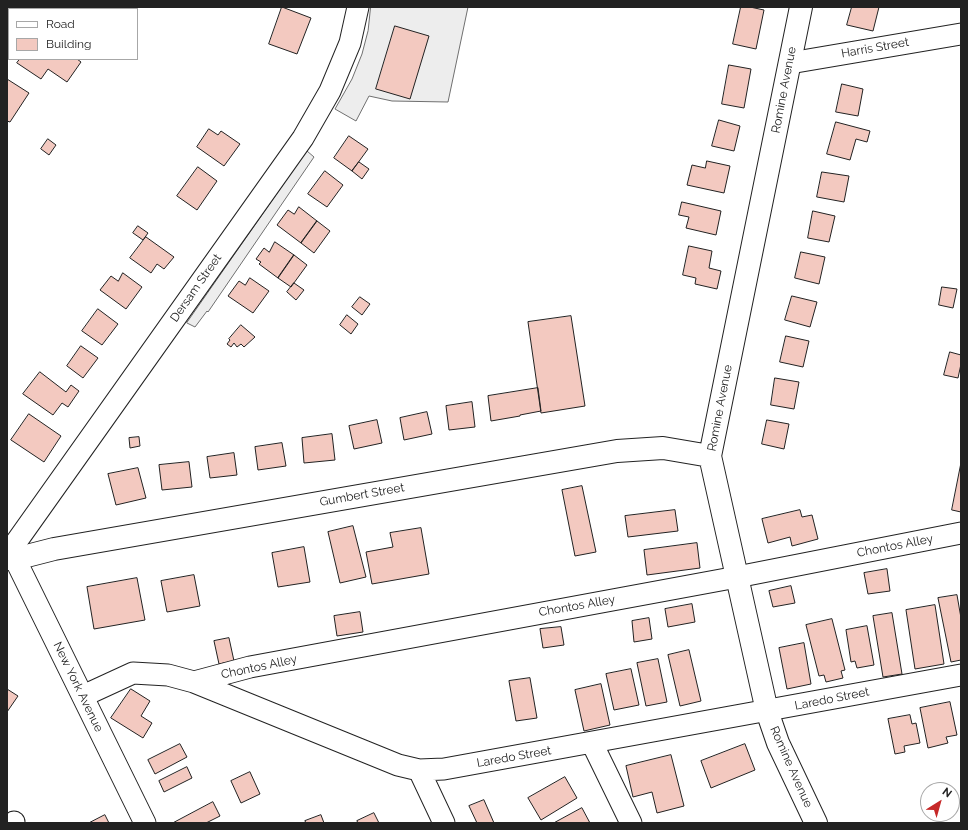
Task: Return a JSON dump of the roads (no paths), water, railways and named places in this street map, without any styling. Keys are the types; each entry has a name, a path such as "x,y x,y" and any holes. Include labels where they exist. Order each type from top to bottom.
{"street":[{"name":"Dersam Street","path":"10,558 303,138 330,91 350,43 358,7"},
{"name":"Romine Avenue","path":"801,7 710,456 767,712 778,743 816,823"},
{"name":"Harris Street","path":"790,63 961,34"},
{"name":"Gumbert Street","path":"10,558 54,549 617,451 663,448 710,456"},
{"name":"Chontos Alley","path":"194,682 250,667 737,577 961,533"},
{"name":"New York Avenue","path":"10,558 83,696 145,823"},
{"name":"Laredo Street","path":"83,696 133,673 168,675 194,682 398,765 419,770 444,770 767,712 961,675"},
{"path":"592,743 631,823"},
{"path":"419,770 444,823"}]}
